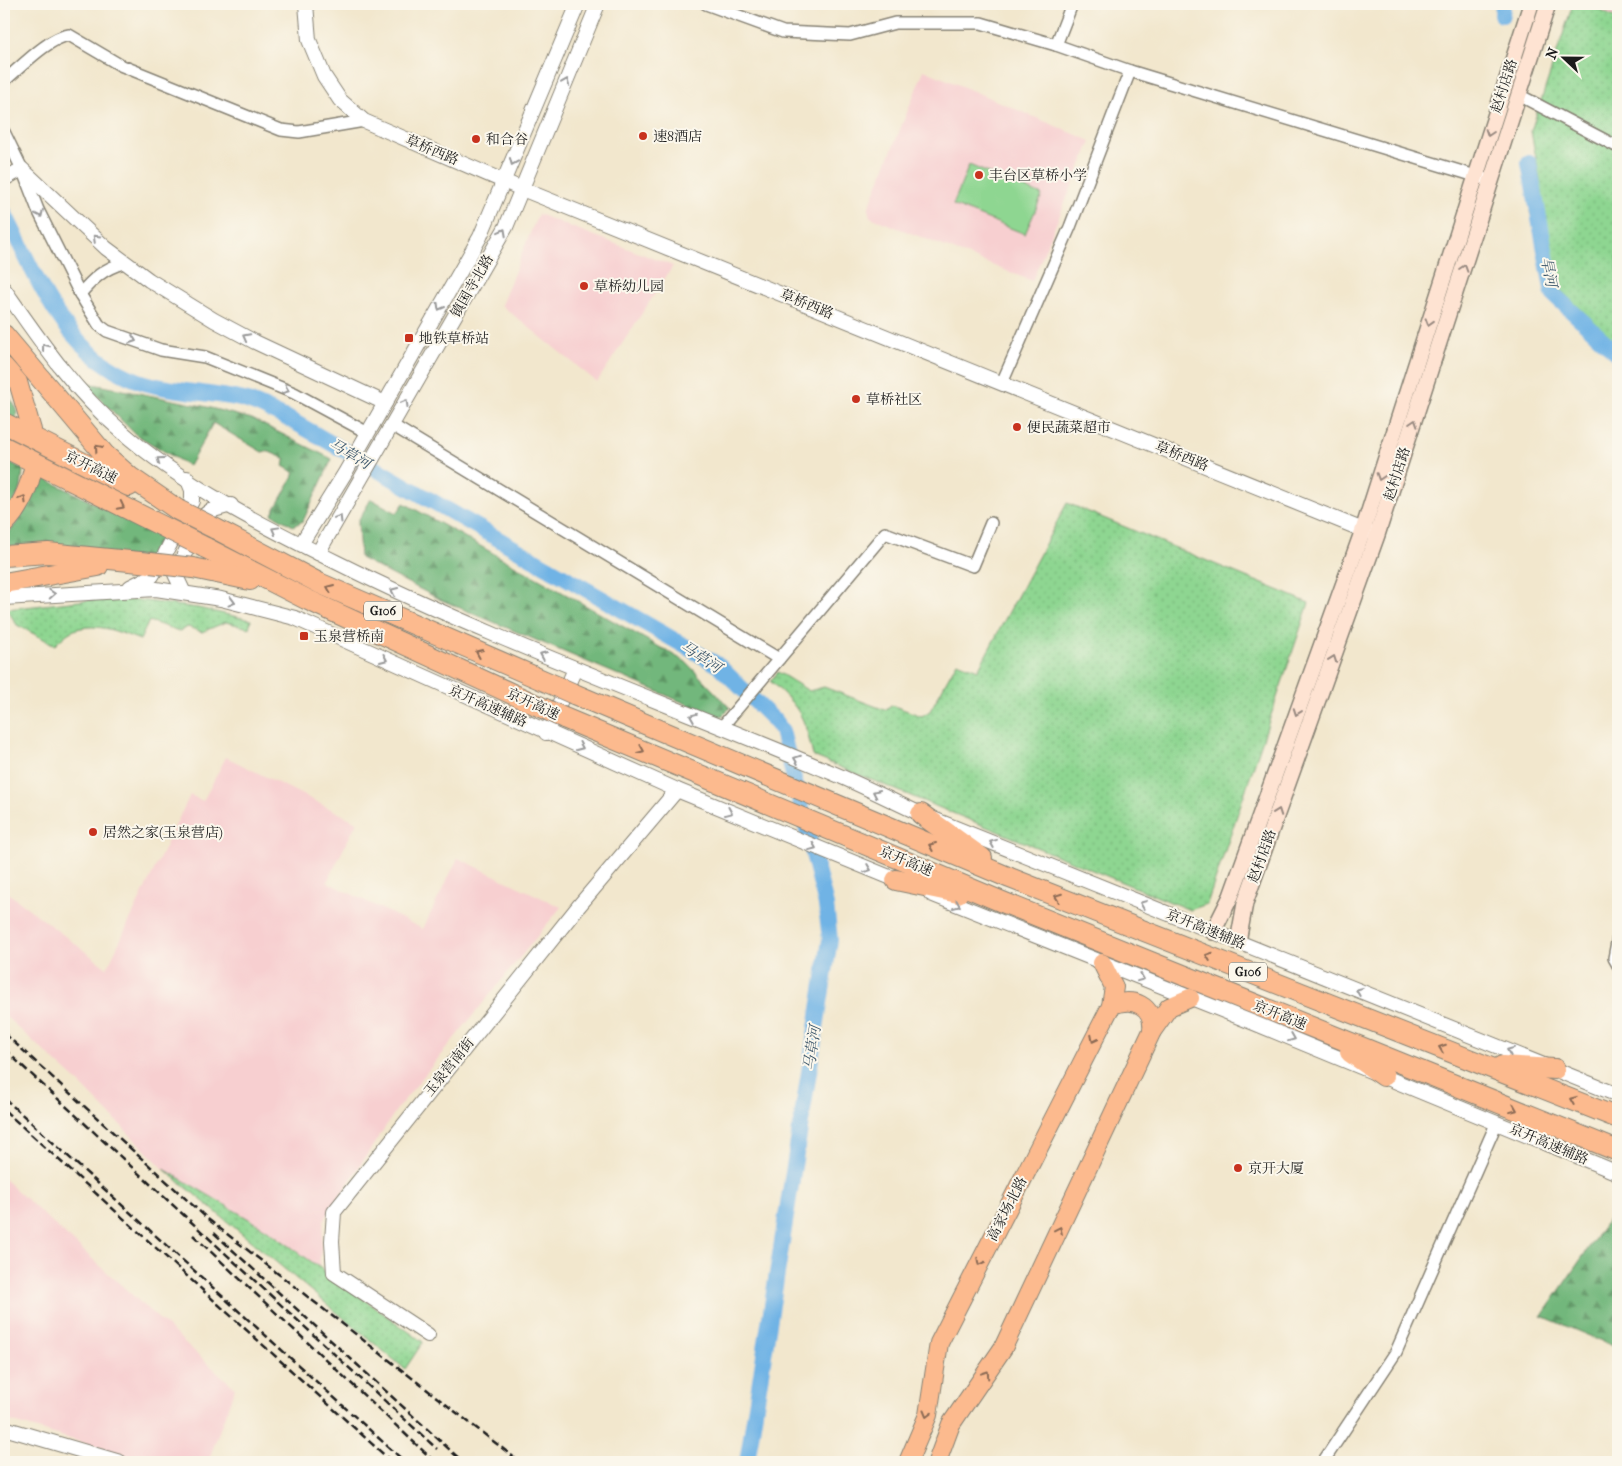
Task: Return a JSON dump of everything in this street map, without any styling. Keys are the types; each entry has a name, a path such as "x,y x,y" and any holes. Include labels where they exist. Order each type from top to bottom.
{"highway":[{"path":"4,335 105,455 130,477 178,510"},
{"name":"京开高速","path":"4,423 319,583 574,694 826,802 1010,878 1618,1118"},
{"name":"京开高速","path":"10,450 306,599 564,718 1000,901 1618,1151"},
{"path":"4,556 48,553 193,568 240,576 306,599"},
{"path":"4,583 123,562"},
{"path":"920,814 1010,878"},
{"path":"896,880 1000,901"},
{"path":"1322,1032 1384,1076"},
{"path":"1487,1066 1555,1069"}],"main road":[{"name":"赵村店路","path":"1213,932 1231,896 1370,532 1475,176 1530,4"},
{"name":"赵村店路","path":"1238,942 1245,903 1370,532 1492,181 1548,4"},
{"path":"4,366 18,382 32,430"},
{"path":"4,525 13,516 29,489 33,469"},
{"name":"高家场北路","path":"908,1462 928,1415 939,1343 1111,1006 1114,987 1102,963"},
{"path":"937,1462 951,1424 1004,1348 1152,1031 1169,1007 1190,998"},
{"path":"1111,1006 1121,1001 1141,1006 1149,1011 1154,1019 1152,1031"}],"street":[{"name":"草桥西路","path":"306,4 309,40 324,76 340,100 364,121 522,189 1370,532"},
{"name":"镇国寺北路","path":"301,544 345,473 480,237 578,4"},
{"name":"镇国寺北路","path":"318,553 506,227 598,4"},
{"path":"706,4 783,32 850,35 895,24 981,23 1056,44 1130,71 1492,181"},
{"path":"1056,44 1072,4"},
{"path":"4,82 50,43 60,36 69,35 120,66 281,130 299,132 364,121"},
{"path":"1002,383 1070,227 1130,71"},
{"path":"1520,95 1618,146"},
{"path":"4,132 14,174 38,210 80,294 99,325 161,350 205,357 294,393 367,435"},
{"path":"14,174 124,263 214,320 385,403"},
{"path":"80,294 95,277 111,266 124,263"},
{"path":"4,289 44,347 84,396 121,431 187,478 231,506 318,553 393,590 575,669 721,728 885,533 973,566 991,522"},
{"path":"392,426 779,659"},
{"path":"120,590 152,576 192,500 192,490 187,478"},
{"path":"184,593 177,582 175,574 202,517 210,511 231,506"},
{"name":"京开高速辅路","path":"4,598 156,589 221,599 295,618 546,733 786,836 1384,1076 1618,1173"},
{"path":"546,733 575,669"},
{"name":"京开高速辅路","path":"721,728 824,769 920,814 1618,1096"},
{"name":"玉泉营南街","path":"428,1335 334,1273 332,1241 334,1212 572,914 677,790"},
{"path":"1616,962 1618,937"},
{"path":"1322,1462 1396,1352 1497,1122"},
{"path":"4,1428 120,1462"}],"shaded area":[{"path":"1587,4 1618,4 1618,19"},
{"name":"丰台区草桥小学","path":"924,70 1091,141 1032,281 870,217 868,209"},
{"name":"草桥幼儿园","path":"538,214 673,266 597,382 501,305"},
{"path":"226,757 357,822 327,882 423,929 458,858 561,907 397,1109 324,1220 319,1267 266,1229 164,1169 76,1080 4,1015 4,890 107,968 190,795 203,801"},
{"path":"4,1179 235,1388 208,1462 147,1462 4,1419"}],"green space":[{"path":"1573,4 1587,4 1618,19 1618,344 1559,289 1530,212 1540,180 1531,131"},
{"path":"969,165 1042,195 1025,234 953,205"},
{"path":"83,382 203,406 252,419 332,459 303,521 293,526 272,514 295,473 283,466 286,459 267,451 262,452 213,423 189,466 135,434"},
{"path":"4,389 17,409 16,423 4,417"},
{"path":"4,459 23,469 21,489 4,521"},
{"path":"36,474 162,537 149,557 4,553 4,538 16,524 25,509 32,492"},
{"path":"371,499 397,513 404,503 686,662 730,708 720,718 439,599 360,558 358,521"},
{"path":"1067,503 1309,603 1207,904 1190,910 813,756 807,731 800,714 789,699 770,681 778,672 809,691 824,687 885,710 891,705 922,716 930,711 957,662 978,670"},
{"path":"116,597 198,608 251,620 249,628 226,622 202,632 188,627 179,631 149,621 140,640 106,628 88,627 70,632 55,645 17,625 7,609"},
{"path":"164,1169 266,1229 423,1342 405,1369"},
{"path":"1618,1205 1618,1348 1542,1316"}],"waterway":[{"name":"旱河","path":"1502,15 1503,4"},
{"name":"旱河","path":"1529,163 1553,294 1618,354"},
{"name":"马草河","path":"4,212 41,288 55,311 71,333 90,352 112,368 151,385 244,400 289,419 718,665 774,720 782,731 826,905 830,940 747,1462"}],"railway":[{"path":"4,1033 209,1220 520,1462"},
{"path":"4,1049 437,1449"},
{"path":"4,1098 405,1462"},
{"path":"4,1110 392,1462"},
{"path":"214,1233 463,1462"},
{"path":"193,1235 435,1462"}],"place":[{"name":"速8酒店","path":"643,136"},
{"name":"和合谷","path":"476,139"},
{"name":"丰台区草桥小学","path":"979,175"},
{"name":"草桥幼儿园","path":"584,286"},
{"name":"地铁草桥站","path":"409,338"},
{"name":"草桥社区","path":"856,399"},
{"name":"便民蔬菜超市","path":"1017,427"},
{"name":"玉泉营桥南","path":"304,636"},
{"name":"居然之家(玉泉营店)","path":"93,832"},
{"name":"京开大厦","path":"1238,1168"}]}
